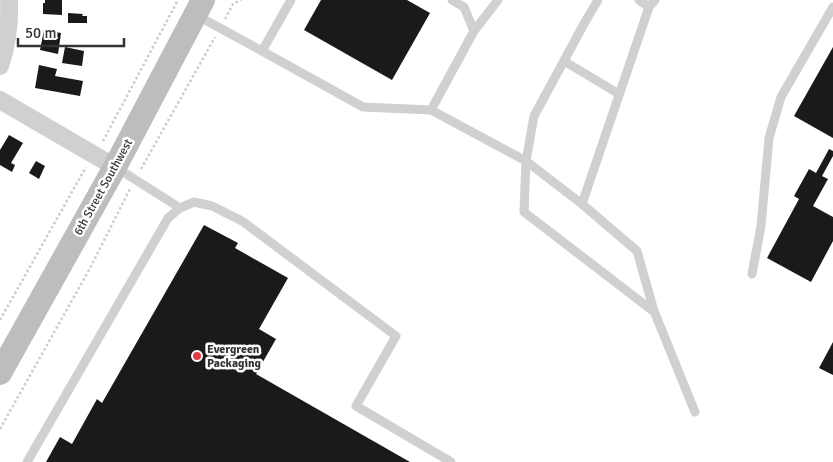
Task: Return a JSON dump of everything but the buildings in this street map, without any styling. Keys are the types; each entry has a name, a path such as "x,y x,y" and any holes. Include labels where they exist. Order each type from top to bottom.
{"main road":[{"name":"6th Street Southwest","path":"0,373 115,167 199,7"}],"street":[{"path":"0,66 8,29 9,0"},
{"path":"0,100 115,167"}],"lane":[{"path":"262,51 291,0"},
{"path":"452,0 464,7 474,31"},
{"path":"431,110 474,31 498,0"},
{"path":"598,0 534,116 526,162 524,212 654,311"},
{"path":"582,204 652,4 639,0"},
{"path":"199,7 219,28 363,107 431,110 526,162 582,204 637,251 654,311 695,412"},
{"path":"752,274 761,226 769,138 776,113 782,97 833,7"},
{"path":"564,61 619,94"},
{"path":"115,167 180,208"},
{"path":"27,462 168,218 180,208 194,202 212,206 242,221 396,336 356,406 452,462"}],"path":[{"path":"0,430 89,270 135,179 219,28 233,4 241,0"}],"place":[{"name":"Evergreen Packaging","path":"197,356"}]}
